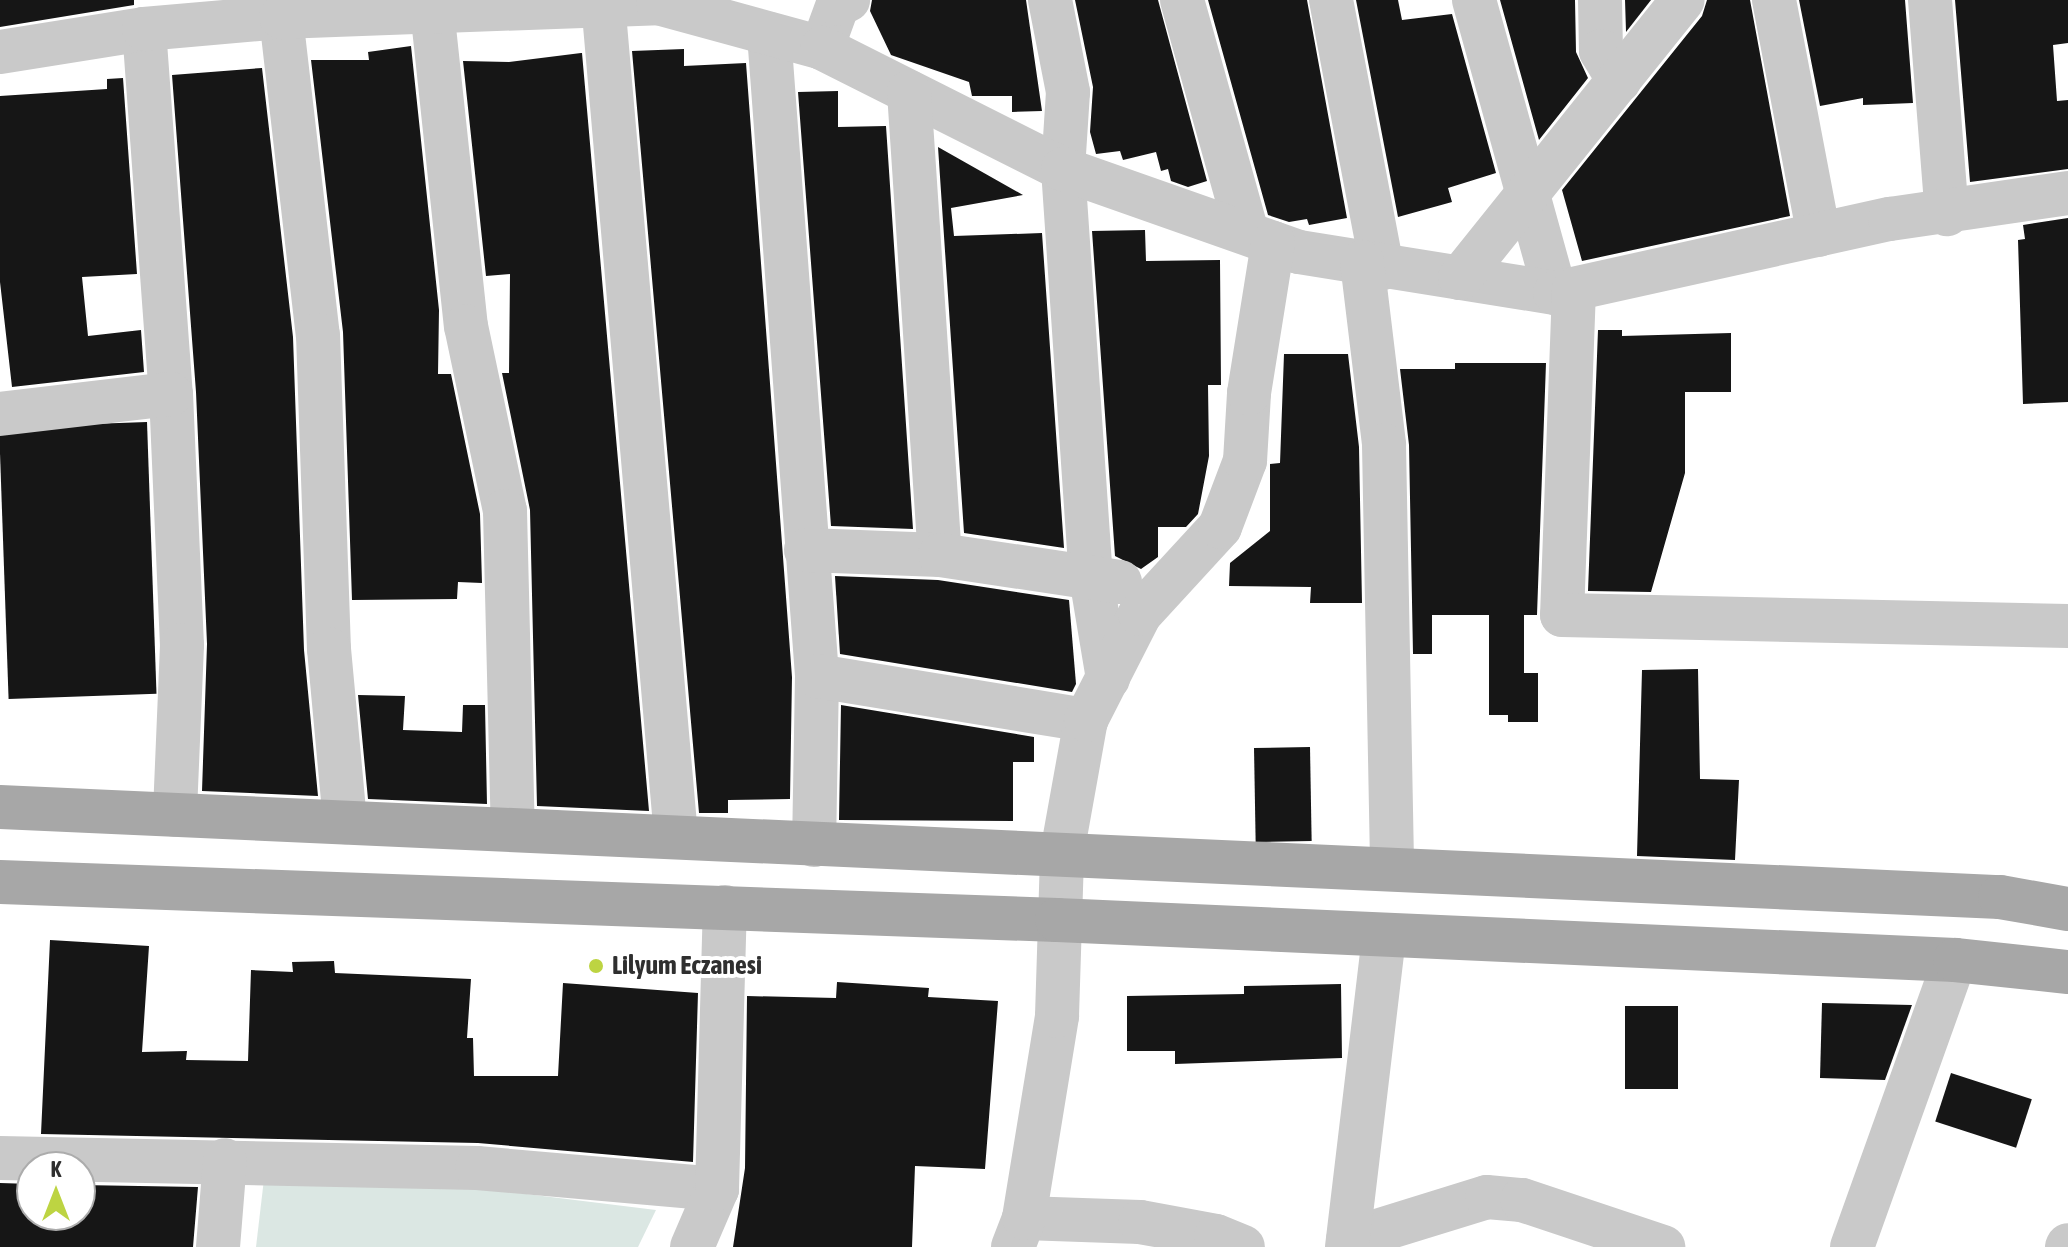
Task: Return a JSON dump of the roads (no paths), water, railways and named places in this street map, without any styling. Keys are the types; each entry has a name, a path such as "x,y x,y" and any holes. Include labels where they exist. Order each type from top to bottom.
{"main road":[{"path":"0,807 2000,897 2068,909"},
{"path":"0,882 1057,920 1955,960 2068,972"}],"street":[{"path":"1050,0 1068,92 1063,169 1091,577 1108,679"},
{"path":"1182,0 1260,238 1245,461 1220,527 1140,614 1086,720 1062,853 1057,920 1057,1016 1018,1233 1140,1222 1216,1236 1243,1247"},
{"path":"1331,0 1372,265 1384,445 1392,869"},
{"path":"1474,0 1528,196 1564,291 1562,615 2068,626"},
{"path":"1600,0 1601,51 1619,81"},
{"path":"1460,278 1683,0"},
{"path":"1774,0 1819,235"},
{"path":"1930,0 1947,214"},
{"path":"822,48 841,1"},
{"path":"603,2 676,837"},
{"path":"0,52 144,29 206,12 281,17 349,7 432,9 512,3 657,2 822,48 1063,169 1260,238 1372,265 1564,291 1819,235 2068,193"},
{"path":"432,9 466,326 505,511 513,830"},
{"path":"281,17 318,335 329,649 345,822"},
{"path":"144,29 171,394 182,645 175,815"},
{"path":"769,34 817,676 814,845"},
{"path":"909,92 940,555"},
{"path":"1,404 171,394"},
{"path":"806,550 940,555 1162,589"},
{"path":"817,676 1086,720"},
{"path":"692,1247 717,1189 725,907"},
{"path":"1384,935 1348,1243 1487,1197 1522,1200 1663,1247"},
{"path":"1852,1247 1955,960"},
{"path":"0,1158 225,1160 477,1168 717,1189"},
{"path":"218,1247 225,1160"}],"place":[{"name":"Lilyum Eczanesi","path":"596,966"}]}
